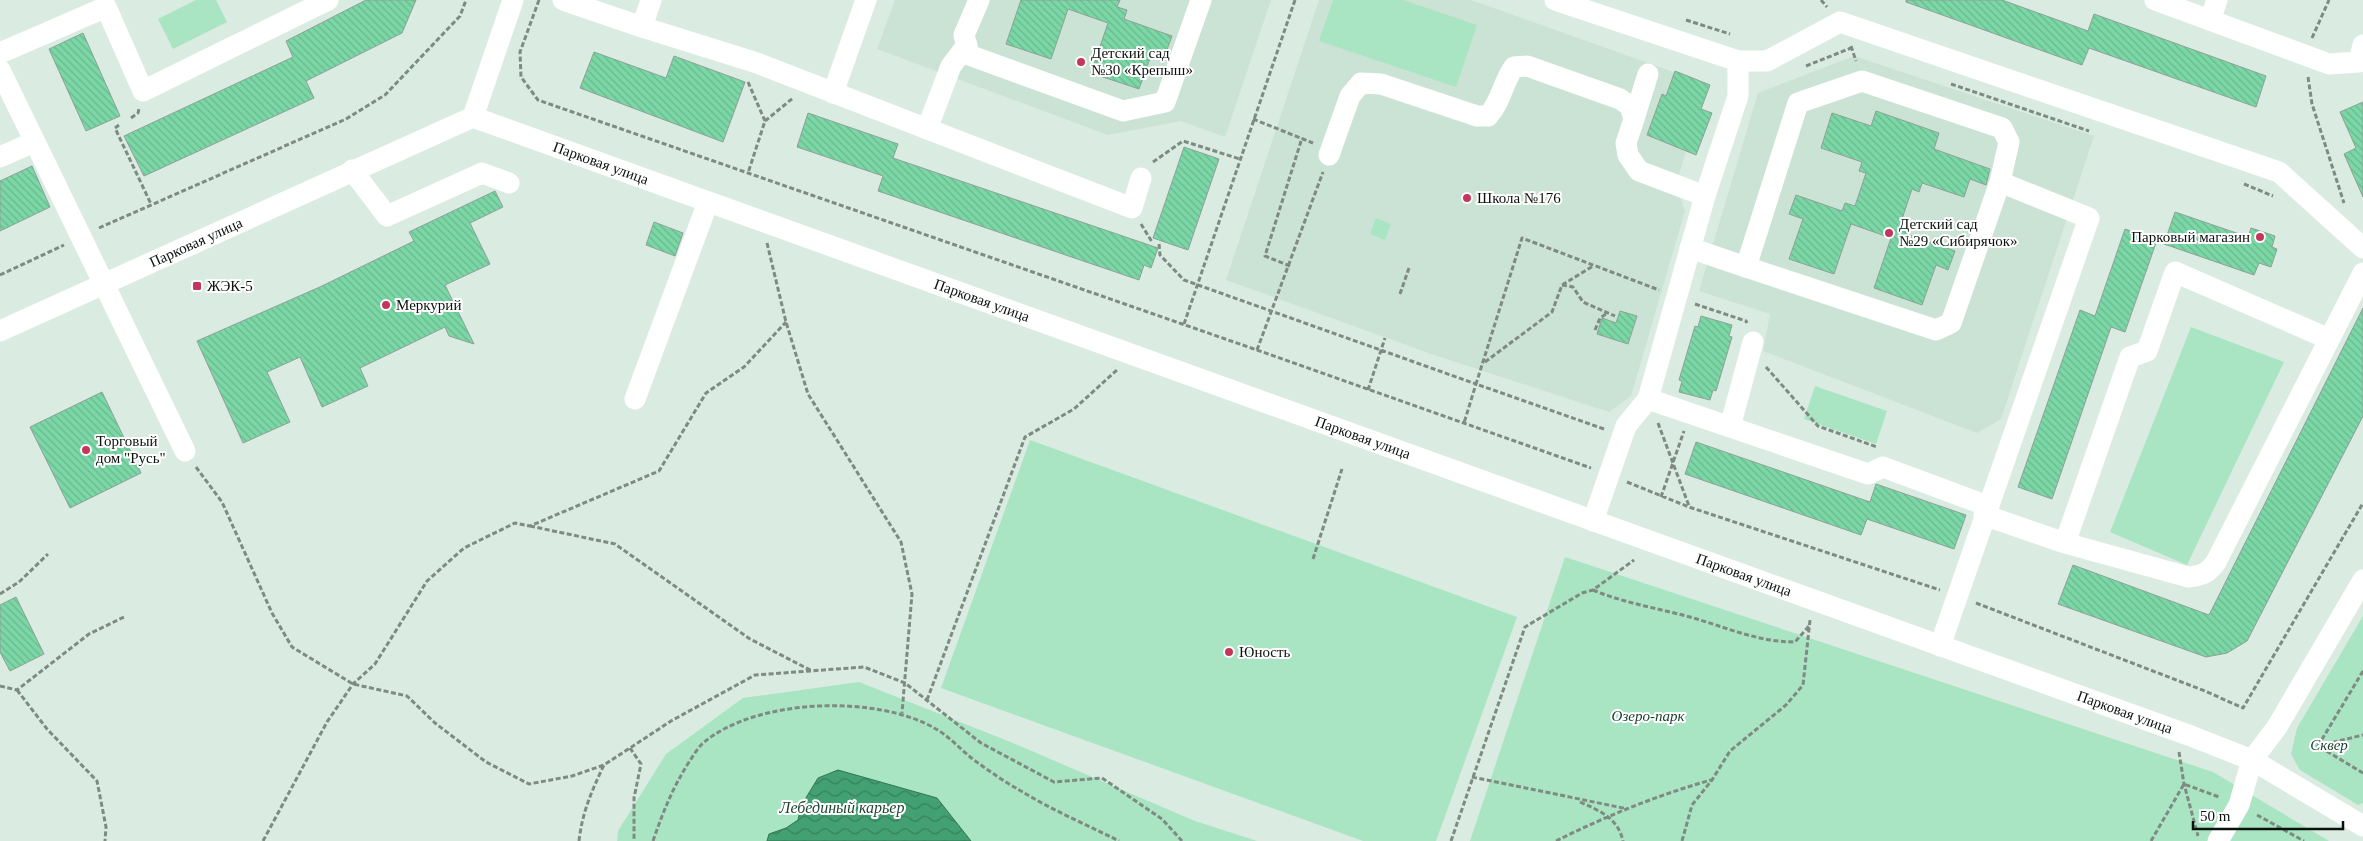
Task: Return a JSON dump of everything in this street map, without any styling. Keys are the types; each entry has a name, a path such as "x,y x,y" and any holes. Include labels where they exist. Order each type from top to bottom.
{"street":[{"path":"0,53 106,7 143,91 328,0"},
{"path":"473,117 513,0"},
{"path":"563,0 738,57 1132,208 1142,178"},
{"path":"642,27 652,0"},
{"path":"833,93 866,0"},
{"path":"979,0 964,35 969,55 1123,111 1165,102 1201,0"},
{"path":"1555,0 1738,60 1767,61 1840,22 2280,172 2363,248"},
{"path":"2155,0 2329,64 2361,54"},
{"path":"2210,20 2217,0"},
{"path":"927,129 951,66 966,45"},
{"path":"1593,521 1626,426 1648,399 1705,196 1738,96 1738,60"},
{"path":"1330,152 1350,96 1361,83 1381,84 1477,116 1488,116 1496,108 1507,77 1514,67 1527,66 1620,99 1630,106 1634,119"},
{"path":"0,70 102,284 185,451"},
{"path":"1648,74 1626,143 1628,155 1639,171 1705,196"},
{"path":"1690,248 1746,267 1936,330 1951,323 2000,182 2009,142 2002,128 1862,81 1798,103 1746,267"},
{"name":"Парковая улица","path":"0,331 352,170 473,117 1811,599 2252,760 2363,826"},
{"path":"0,157 34,142"},
{"path":"352,170 387,216 482,173 508,183"},
{"path":"1940,646 2089,218 2000,182"},
{"path":"635,399 708,202"},
{"path":"2065,543 2130,357 2147,350 2176,272 2329,340"},
{"path":"1648,399 1868,474 1883,468 2065,543 2188,577 2199,576 2209,572 2216,562 2363,273"},
{"path":"1730,427 1753,342"},
{"path":"2218,841 2238,805 2252,760 2277,727 2363,580"}],"path":[{"path":"0,275 152,204 346,120 385,96 460,16 466,0"},
{"path":"539,0 520,52 521,77 538,100 1184,324 1609,475 1690,507 1957,596 2206,691 2243,708 2363,503"},
{"path":"1184,324 1295,0"},
{"path":"2329,0 2304,54 2312,104 2348,211"},
{"path":"1797,69 1851,48 1860,51"},
{"path":"738,57 765,121"},
{"path":"1943,81 2093,132"},
{"path":"748,173 765,121 810,84"},
{"path":"1253,119 1302,138 1330,152 1290,266 1257,350"},
{"path":"119,125 115,128 152,204"},
{"path":"1290,266 1265,256 1302,138"},
{"path":"1142,178 1154,161 1183,141 1240,159"},
{"path":"2234,180 2279,198"},
{"path":"761,221 786,322 808,394 900,542 912,594 902,714"},
{"path":"1464,423 1485,362 1522,238 1703,308 1746,321 1762,362 1818,426 1880,448"},
{"path":"1159,244 1160,255 1184,280 1623,436"},
{"path":"1485,362 1552,312 1562,285 1593,266"},
{"path":"1400,294 1408,268"},
{"path":"1562,285 1573,287 1583,302 1615,316"},
{"path":"1595,330 1600,318 1607,313"},
{"path":"530,526 659,471 706,393 744,367 786,322"},
{"path":"1368,390 1385,338"},
{"path":"927,700 1025,437 1074,409 1118,371 1125,352"},
{"path":"1648,399 1690,507"},
{"path":"1661,496 1690,414"},
{"path":"185,451 222,502 272,613 292,647 353,684 407,696 435,723 486,762 529,784 572,776 604,765 671,721 755,675 864,668 905,683 981,743 1054,782 1102,778 1162,818 1182,841"},
{"path":"1313,559 1342,469"},
{"path":"262,841 327,722 353,684 375,664 427,581 464,548 515,524 615,544 750,639 813,671"},
{"path":"0,594 19,582 48,554"},
{"path":"1451,841 1525,627 1582,593 1593,590 1634,560"},
{"path":"1593,590 1628,602 1698,620 1742,635 1777,642 1795,642 1810,626"},
{"path":"1682,841 1692,805 1712,780 1730,751 1786,706 1803,686 1811,599"},
{"path":"17,690 89,634 124,617"},
{"path":"2318,746 2363,671"},
{"path":"0,686 17,690 47,728 97,781 105,819 105,841"},
{"path":"653,841 668,797 700,745 720,729 778,709 864,707 902,714 936,729 976,761 1022,792 1119,841"},
{"path":"2318,746 2363,735"},
{"path":"2318,746 2363,772"},
{"path":"630,748 641,764 634,798 634,841"},
{"path":"2179,752 2184,784 2200,841"},
{"path":"579,841 581,821 590,794 604,765"},
{"path":"1472,777 1628,809"},
{"path":"1556,841 1609,816 1712,780"},
{"path":"2150,841 2184,784"},
{"path":"1575,799 1609,816 1620,830 1623,841"}],"shaded area":[{"name":"Детский сад №30 «Крепыш»","path":"895,0 1271,0 1225,137 1181,121 1108,135 877,49"},
{"name":"Школа №176","path":"1319,0 1471,0 1710,85 1701,109 1712,113 1686,151 1676,185 1685,211 1631,396 1609,412 1434,355 1226,280"},
{"name":"Детский сад №29 «Сибирячок»","path":"1854,56 2094,136 2001,419 1977,433 1763,351 1770,314 1699,291 1758,93"}],"green space":[{"path":"196,0 216,0 227,22 173,49 158,19"},
{"path":"1333,0 1403,0 1477,25 1456,87 1319,41"},
{"path":"1376,218 1391,224 1385,240 1370,234"},
{"path":"2191,327 2284,362 2187,565 2110,532"},
{"path":"1815,386 1887,411 1876,444 1804,419"},
{"name":"Юность","path":"1030,440 1517,617 1436,841 1363,841 941,688"},
{"name":"Озеро-парк","path":"1565,557 2213,772 2329,841 1470,841"},
{"name":"Сквер","path":"2363,616 2363,803 2358,805 2300,770 2291,754 2297,728"},
{"path":"859,682 1013,743 1195,821 1257,841 971,841 937,798 899,788 818,778 801,806 798,820 786,828 769,834 767,841 617,841 618,831 666,754 743,698"}],"water":[{"name":"Лебединый карьер","path":"838,770 937,798 971,841 767,841 769,834 786,828 798,820 801,806 818,778"}],"building":[{"path":"366,0 416,0 402,33 306,81 314,98 144,176 124,136 293,57 286,41"},
{"path":"1021,0 1120,0 1117,7 1127,10 1124,19 1172,36 1165,55 1153,50 1139,89 1091,73 1108,23 1068,9 1051,59 1006,44"},
{"path":"1906,0 2002,0 2088,31 2094,14 2266,76 2256,107 2089,48 2082,65 1906,2"},
{"path":"83,33 120,116 86,131 49,49"},
{"path":"594,52 666,78 674,56 745,82 723,142 580,88"},
{"path":"1675,71 1710,85 1701,109 1712,113 1696,155 1647,135 1662,94 1666,96"},
{"path":"2363,102 2363,197 2344,154 2356,148 2340,112"},
{"path":"1876,111 1939,133 1934,149 1990,169 1986,185 1970,179 1964,197 1922,183 1919,192 1912,189 1901,222 1910,225 1907,234 1955,251 1948,270 1936,265 1922,305 1874,288 1891,238 1851,224 1834,274 1789,259 1803,219 1789,214 1796,195 1842,211 1845,203 1855,206 1866,173 1859,171 1862,162 1821,148 1832,113 1871,126"},
{"path":"808,113 898,144 893,158 1158,248 1151,268 1144,265 1139,280 878,191 883,176 797,147"},
{"path":"1184,147 1219,159 1188,250 1153,238"},
{"path":"32,166 50,207 0,231 0,181"},
{"path":"495,191 503,207 470,223 490,264 445,285 474,344 449,336 445,327 360,368 368,386 322,407 300,357 267,372 290,422 243,443 197,341 322,286 414,241 409,232"},
{"path":"2175,212 2248,237 2251,228 2275,236 2272,247 2277,249 2271,267 2259,263 2254,275 2164,244"},
{"path":"654,222 683,233 675,256 646,245"},
{"path":"2125,229 2157,240 2125,332 2111,327 2052,499 2018,487 2080,310 2095,316"},
{"path":"2363,308 2363,416 2247,641 2227,653 2206,657 2058,604 2073,565 2209,615"},
{"path":"1620,311 1637,316 1628,344 1597,334 1602,318 1616,323"},
{"path":"1701,316 1732,325 1729,336 1732,337 1716,391 1713,390 1710,400 1679,392 1682,381 1679,380 1695,326 1698,327"},
{"name":"Торговый дом \"Русь\"","path":"102,392 141,473 70,508 30,427"},
{"path":"1696,442 1870,502 1876,484 1966,515 1954,549 1867,519 1861,535 1685,474"},
{"path":"16,597 44,654 10,671 0,652 0,605"}],"place":[{"name":"Детский сад №30 «Крепыш»","path":"1081,62"},
{"name":"Школа №176","path":"1467,198"},
{"name":"Детский сад №29 «Сибирячок»","path":"1889,233"},
{"name":"Парковый магазин","path":"2260,237"},
{"name":"ЖЭК-5","path":"197,286"},
{"name":"Меркурий","path":"386,305"},
{"name":"Торговый дом \"Русь\"","path":"86,450"},
{"name":"Юность","path":"1229,652"}]}
